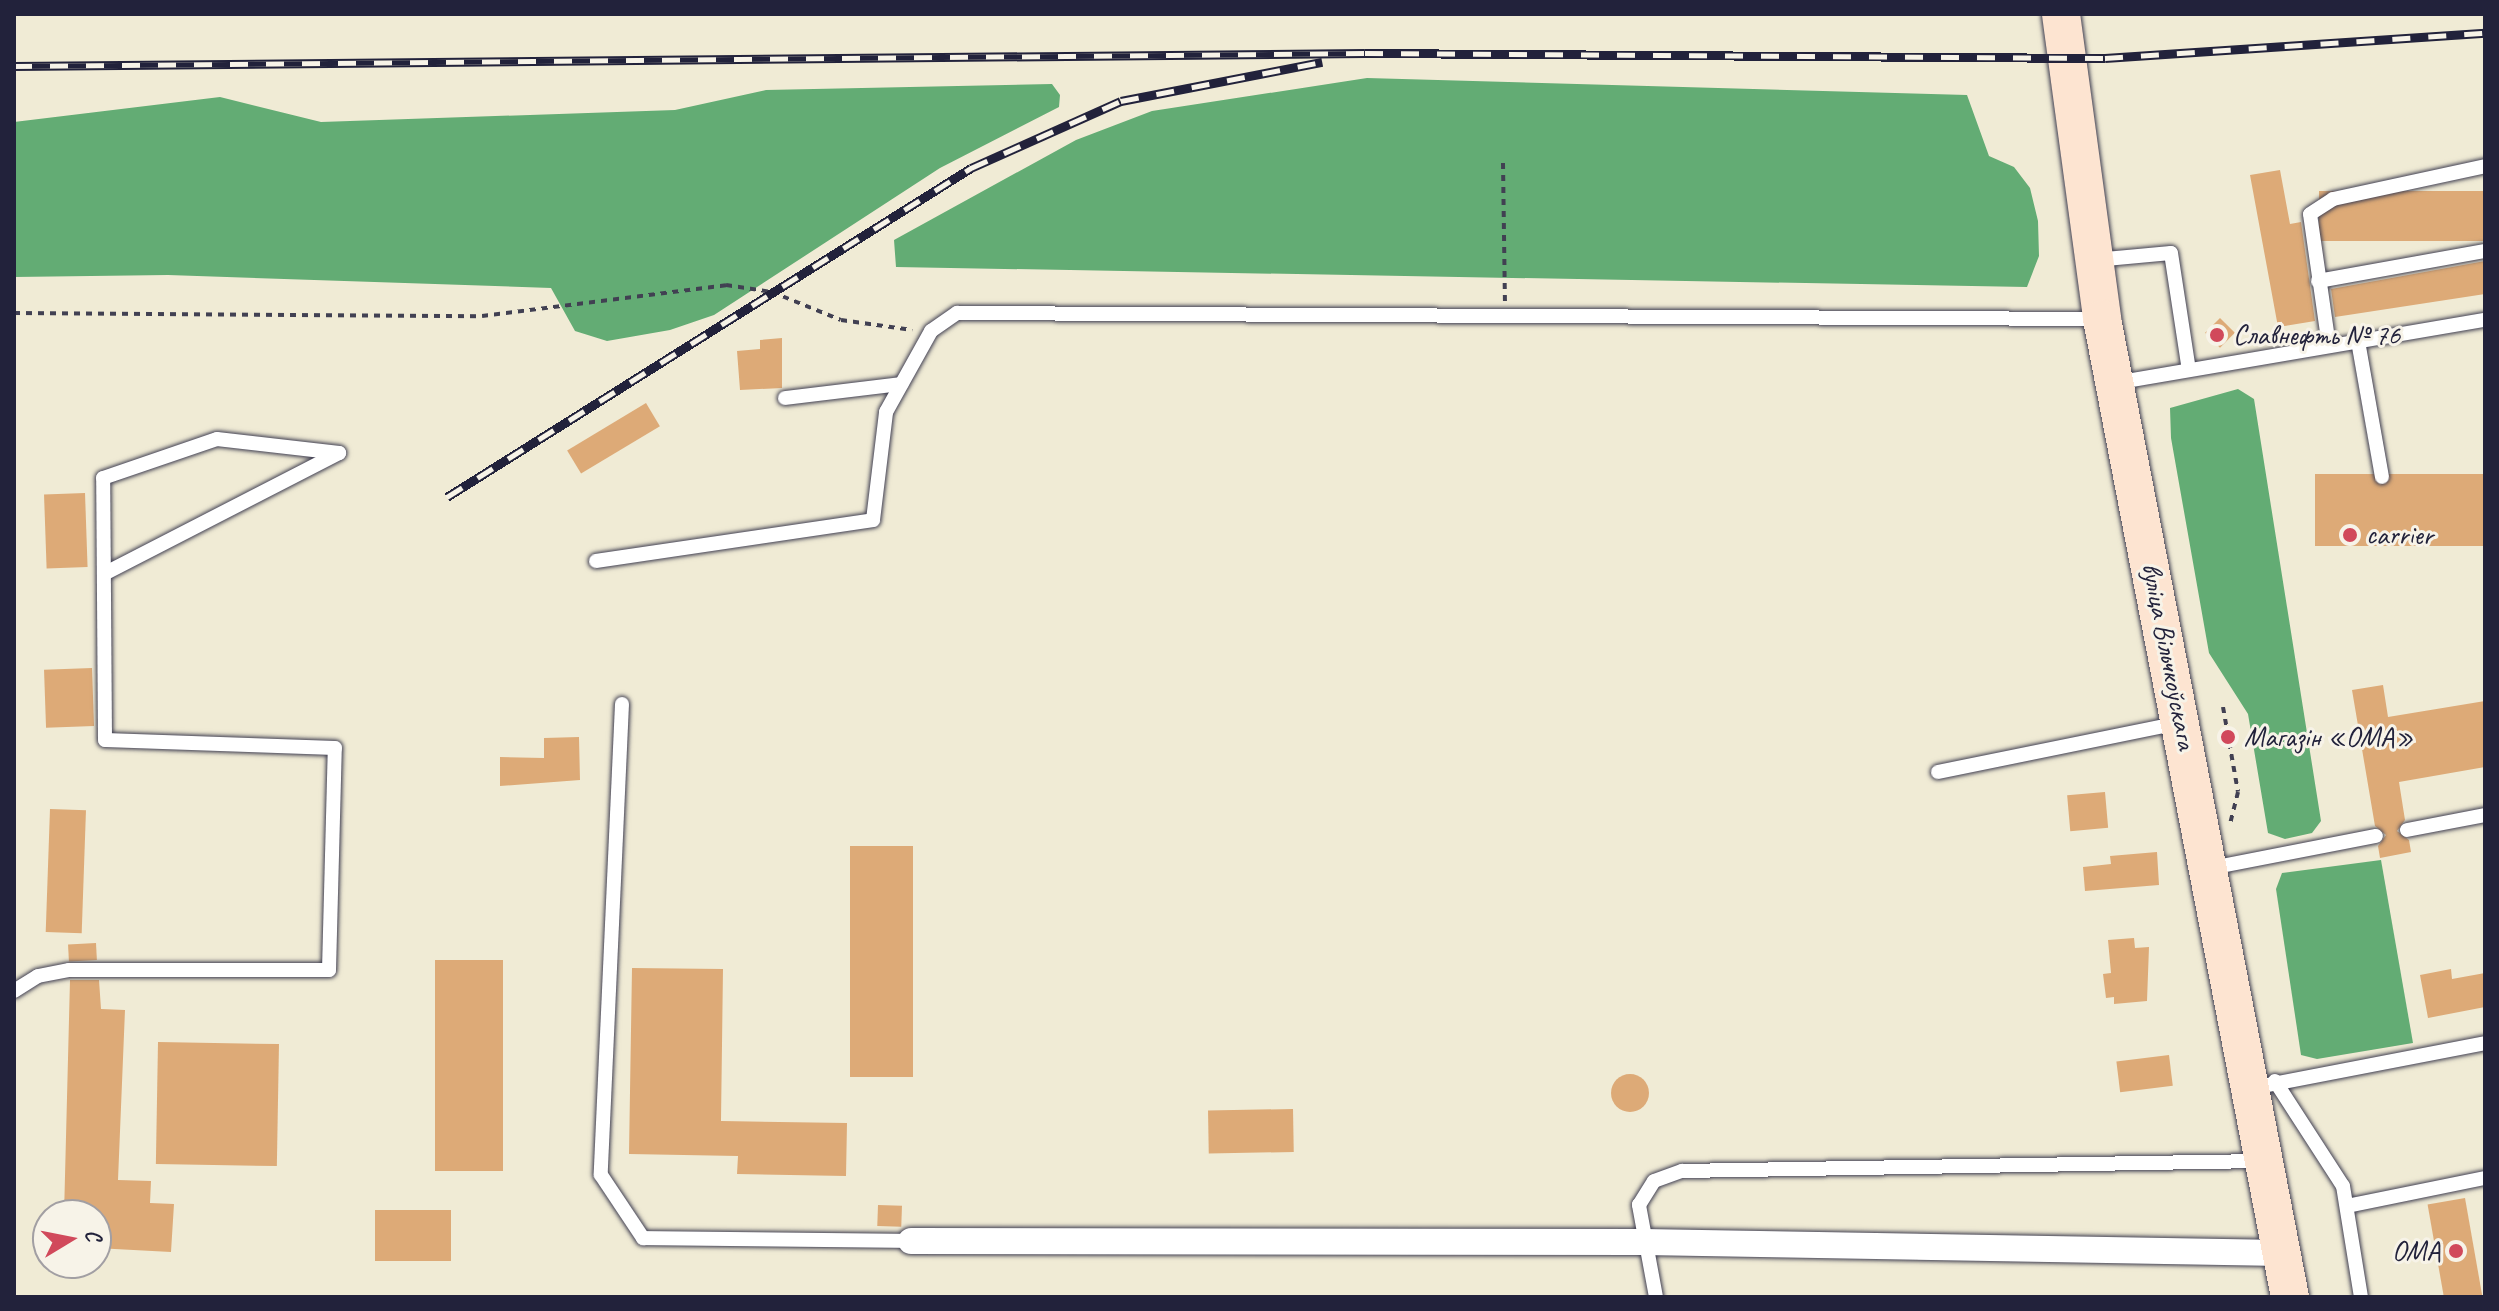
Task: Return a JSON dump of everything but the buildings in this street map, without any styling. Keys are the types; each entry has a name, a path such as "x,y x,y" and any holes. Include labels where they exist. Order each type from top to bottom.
{"main road":[{"name":"вуліца Вільчкоўскага","path":"2061,14 2102,319 2211,868 2264,1085 2265,1161 2290,1297"}],"street":[{"path":"911,1241 1644,1242 2282,1253"}],"lane":[{"path":"2329,346 2310,214 2333,199 2485,166"},
{"path":"2318,281 2485,251"},
{"path":"2093,261 2171,253 2189,370"},
{"path":"596,561 873,520 886,412 931,331 957,313 2102,319"},
{"path":"2114,383 2485,320"},
{"path":"2358,341 2382,477"},
{"path":"785,398 901,384"},
{"path":"14,991 38,976 69,970 329,970 335,748 105,740 103,478 217,439 339,453 104,574"},
{"path":"622,704 601,1175 643,1238 911,1241"},
{"path":"1938,772 2182,722"},
{"path":"2407,830 2485,815"},
{"path":"2211,868 2376,836"},
{"path":"2361,1297 2343,1186 2264,1085 2485,1043"},
{"path":"1656,1297 1639,1205 1654,1181 1682,1171 2265,1161"},
{"path":"2347,1206 2485,1178"}],"path":[{"path":"1503,163 1508,222 1505,315"},
{"path":"14,313 482,316 681,294 726,285 772,292 841,320 883,330 931,331"}],"green space":[{"path":"1367,78 1967,95 1989,156 2014,167 2030,188 2038,221 2039,256 2027,287 896,267 894,240 1076,140 1152,111"},
{"path":"1052,84 1060,95 1059,107 940,168 714,315 670,330 607,341 575,331 551,288 168,275 14,277 14,122 220,97 321,122 675,110 766,90"},
{"path":"2238,389 2254,399 2321,821 2312,833 2285,839 2268,833 2248,714 2209,653 2171,438 2170,408"},
{"path":"2381,860 2413,1043 2317,1059 2301,1055 2276,889 2282,873"}],"railway":[{"path":"14,66 1365,53 2105,58 2485,33"},
{"path":"447,497 971,168 1121,101 1322,62"}],"place":[{"name":"Славнефть № 76","path":"2217,335"},
{"name":"carrier","path":"2350,535"},
{"name":"Магазін «ОМА»","path":"2228,737"},
{"name":"ОМА","path":"2456,1251"}]}
